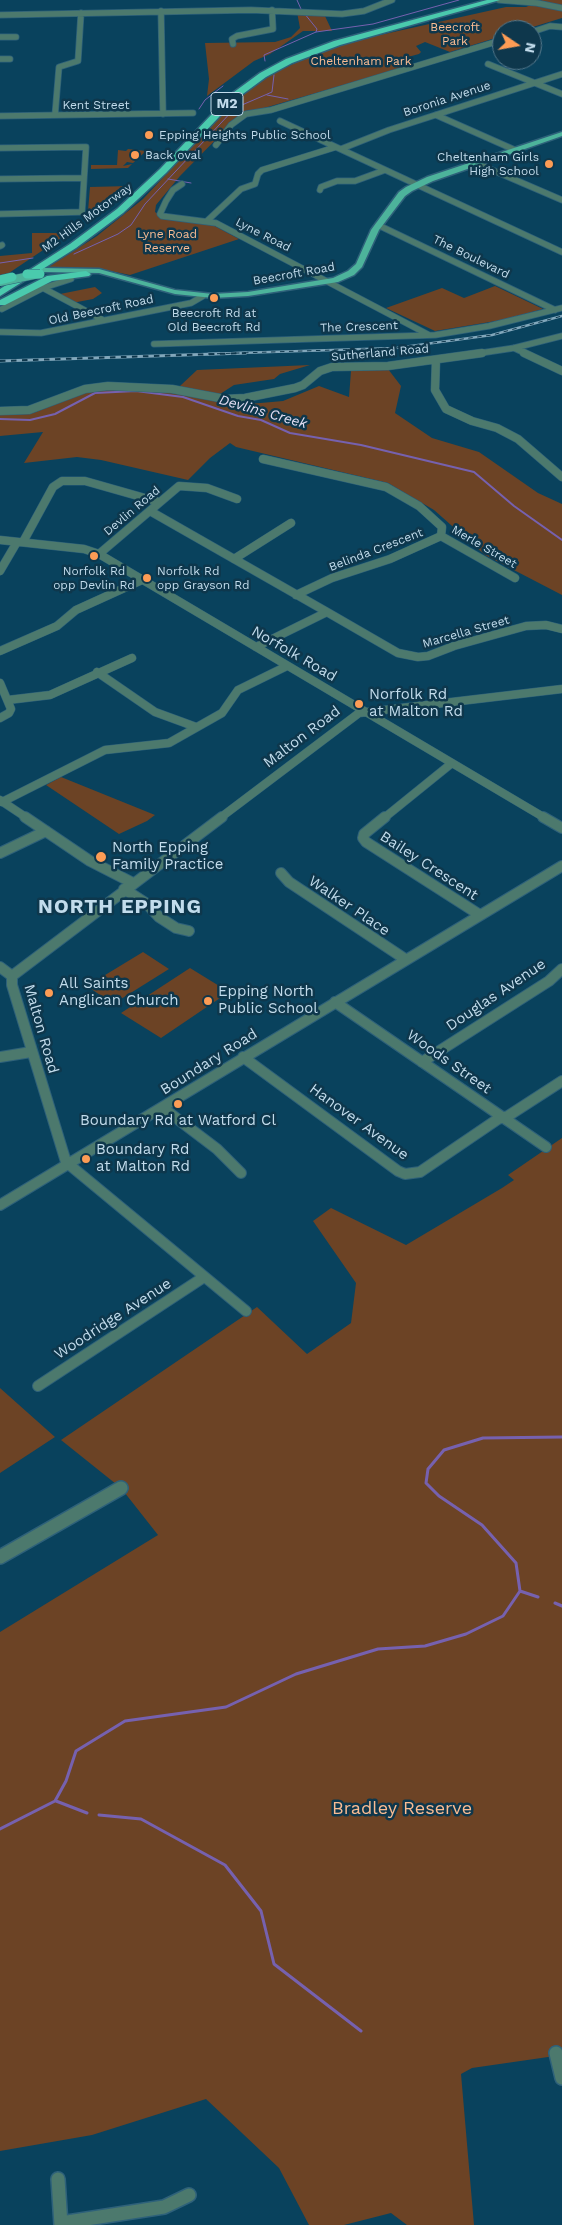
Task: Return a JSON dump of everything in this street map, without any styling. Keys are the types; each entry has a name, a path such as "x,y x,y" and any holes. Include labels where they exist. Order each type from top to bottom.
{"highway":[{"name":"M2 Hills Motorway","path":"1,280 77,233 120,201 229,90 250,75 320,43 476,0"},
{"name":"M2 Hills Motorway","path":"1,302 131,202 164,172 233,97 263,75 290,61 337,44 498,0"},
{"name":"M2","path":"1,280 41,273"},
{"path":"1,302 41,278 41,273"},
{"path":"1,302 50,278 86,274"}],"main road":[{"name":"Beecroft Road","path":"41,273 99,271 175,292 203,296 245,294 343,277 356,269 378,225 402,194 416,185 562,134"},
{"name":"Beecroft Road","path":"41,273 86,274 126,279"}],"street":[{"path":"218,0 218,10"},
{"path":"251,0 251,10"},
{"path":"0,15 185,10 272,10 342,14 374,8 392,0"},
{"path":"498,0 537,3 562,8"},
{"path":"374,8 385,11"},
{"path":"233,44 232,39 237,36 273,29 272,10"},
{"path":"162,11 163,114"},
{"path":"55,115 59,67 78,61 81,13"},
{"path":"542,29 550,26 562,27"},
{"path":"0,37 16,37"},
{"path":"216,145 231,125 246,114 271,110 492,43"},
{"path":"0,59 10,59"},
{"path":"488,64 562,94"},
{"name":"Boronia Avenue","path":"207,221 240,189 255,184 262,170 338,148 562,74"},
{"name":"Kent Street","path":"0,116 193,114"},
{"path":"436,116 516,150"},
{"path":"280,121 562,252"},
{"path":"0,148 86,147 82,212 0,214"},
{"path":"476,163 562,200"},
{"path":"320,190 337,182 355,180 385,170"},
{"path":"0,179 84,178"},
{"name":"Lyne Road","path":"182,184 173,190 160,214 168,218 207,221 216,224 430,335"},
{"name":"The Boulevard","path":"378,225 558,309"},
{"path":"1,302 71,279"},
{"path":"43,288 103,320"},
{"name":"Old Beecroft Road","path":"0,332 41,333 191,303 203,296"},
{"name":"The Crescent","path":"154,344 430,335 489,326 558,309"},
{"name":"Sutherland Road","path":"0,411 29,410 85,390 108,386 172,388 225,399 245,398 295,388 303,385 320,371 332,367 388,366 436,360 514,348 562,336"},
{"path":"514,348 562,371"},
{"path":"436,360 435,390 446,409 472,421 497,428 518,439 562,477"},
{"name":"Belinda Crescent","path":"263,459 386,487 434,518 442,528 441,536 390,559 332,578 296,595"},
{"path":"0,571 53,487 62,481 85,481 159,502"},
{"name":"Devlin Road","path":"99,554 179,486 207,488 231,495 237,500"},
{"name":"Marcella Street","path":"150,511 398,652 418,657 428,656 454,646 526,626 546,625 562,629"},
{"path":"234,559 291,524"},
{"name":"Merle Street","path":"441,536 515,578"},
{"name":"Norfolk Road","path":"0,540 84,549 99,554 562,828"},
{"path":"0,651 57,626 76,610 142,580"},
{"path":"256,647 326,612"},
{"path":"8,700 50,695 97,672 132,658"},
{"path":"133,883 90,861 1,801 100,752 111,749 163,745 225,710 238,690 287,666"},
{"path":"97,672 155,712 196,727"},
{"path":"0,682 11,709 9,713 0,718"},
{"name":"Malton Road","path":"246,1311 66,1162 31,1052 12,985 12,976 359,713 562,689"},
{"name":"Bailey Crescent","path":"452,763 364,834 363,838 366,842 480,915"},
{"path":"0,853 46,831"},
{"name":"Boundary Road","path":"0,1205 562,866"},
{"name":"Walker Place","path":"281,873 289,882 405,959"},
{"path":"124,890 147,904 151,910 170,924 189,931"},
{"path":"0,967 12,976"},
{"name":"Douglas Avenue","path":"422,1062 549,981 562,969"},
{"name":"Woods Street","path":"335,1002 546,1147"},
{"path":"0,1057 31,1052"},
{"name":"Hanover Avenue","path":"243,1057 405,1174 420,1172 562,1081"},
{"path":"163,1108 216,1149 241,1173"},
{"name":"Woodridge Avenue","path":"38,1386 204,1277"},
{"path":"0,1557 120,1488"},
{"path":"556,2053 562,2078"},
{"path":"58,2179 61,2224 164,2207 189,2195"}],"green space":[{"path":"542,0 562,0 562,18 542,24 542,20 492,20 492,39 450,52 425,42 416,46 421,52 419,54 393,61 406,67 240,115 180,176 156,205 155,212 163,217 209,223 239,239 130,275 96,268 47,268 97,236 143,199 235,101 271,74 315,54 353,41 506,7 526,7"},
{"path":"297,12 325,16 332,31 303,31 270,54 254,61 207,96 209,79 205,43 275,42 291,37 300,28"},
{"path":"128,149 146,151 133,163 127,162 123,166 132,164 128,168 91,169 91,165 117,165 118,150 126,151"},
{"path":"129,186 94,212 88,211 90,187"},
{"path":"32,233 65,233 61,238 9,273 0,275 0,256 32,253"},
{"path":"495,286 543,309 502,320 435,331 386,308 442,288 464,298"},
{"path":"95,287 102,293 93,299 72,303 60,294"},
{"path":"310,365 280,374 274,379 234,385 214,398 238,405 283,401 319,386 349,397 351,371 388,369 401,386 395,413 432,438 479,452 538,493 562,504 562,595 485,555 434,510 388,483 236,447 230,443 210,458 188,480 101,460 77,457 24,463 43,432 0,436 0,413 33,413 84,393 106,389 156,390 180,386 197,370"},
{"path":"61,777 155,815 147,821 119,834 46,785"},
{"path":"143,952 169,969 113,1004 87,986"},
{"path":"190,968 229,992 161,1038 121,1013"},
{"name":"Bradley Reserve","path":"562,1138 562,2055 472,2068 461,2074 474,2225 407,2225 391,2213 344,2225 309,2225 279,2168 206,2099 92,2135 0,2151 0,1632 158,1535 121,1488 61,1440 257,1307 307,1354 351,1323 356,1283 313,1221 331,1208 406,1245 514,1180 508,1175"},
{"path":"0,1388 55,1437 0,1473"}],"waterway":[{"path":"297,0 301,9"},
{"name":"Devlins Creek","path":"316,32 373,24 459,0"},
{"path":"304,13 317,29 316,32"},
{"name":"Devlins Creek","path":"265,61 264,55 316,32"},
{"name":"Devlins Creek","path":"168,179 235,108 272,92 274,75"},
{"path":"199,109 205,100 223,86"},
{"path":"267,95 288,99"},
{"name":"Devlins Creek","path":"74,254 118,234 131,225 145,204 168,179"},
{"path":"168,179 191,183"},
{"name":"Devlins Creek","path":"0,263 33,258"},
{"name":"Devlins Creek","path":"0,419 30,420 55,414 95,393 136,391 183,397 238,416 261,420 290,433 361,445 474,472 514,506 562,540"},
{"path":"520,1591 516,1563 482,1525 439,1496 426,1483 428,1469 444,1450 483,1438 562,1437"},
{"path":"0,1829 55,1801 66,1781 76,1751 125,1721 226,1707 296,1674 378,1649 425,1646 466,1634 503,1616 520,1591"},
{"path":"520,1591 538,1597"},
{"path":"555,1603 562,1606"},
{"path":"56,1801 87,1813"},
{"path":"99,1815 141,1819 225,1865 261,1911 274,1964 361,2031"}],"railway":[{"path":"208,354 396,348 492,335 562,316"},
{"path":"0,361 246,353"}],"place":[{"name":"Epping Heights Public School","path":"149,135"},
{"name":"Back oval","path":"135,155"},
{"name":"Cheltenham Girls High School","path":"549,164"},
{"name":"Beecroft Rd at Old Beecroft Rd","path":"214,298"},
{"name":"Norfolk Rd opp Devlin Rd","path":"94,556"},
{"name":"Norfolk Rd opp Grayson Rd","path":"147,578"},
{"name":"Norfolk Rd at Malton Rd","path":"359,704"},
{"name":"North Epping Family Practice","path":"101,857"},
{"name":"All Saints Anglican Church","path":"49,993"},
{"name":"Epping North Public School","path":"208,1001"},
{"name":"Boundary Rd at Watford Cl","path":"178,1104"},
{"name":"Boundary Rd at Malton Rd","path":"86,1159"}],"district":[{"name":"NORTH EPPING","path":"120,907"}],"park label":[{"name":"Beecroft Park","path":"455,34"},
{"name":"Cheltenham Park","path":"361,61"},
{"name":"Lyne Road Reserve","path":"167,241"}]}
